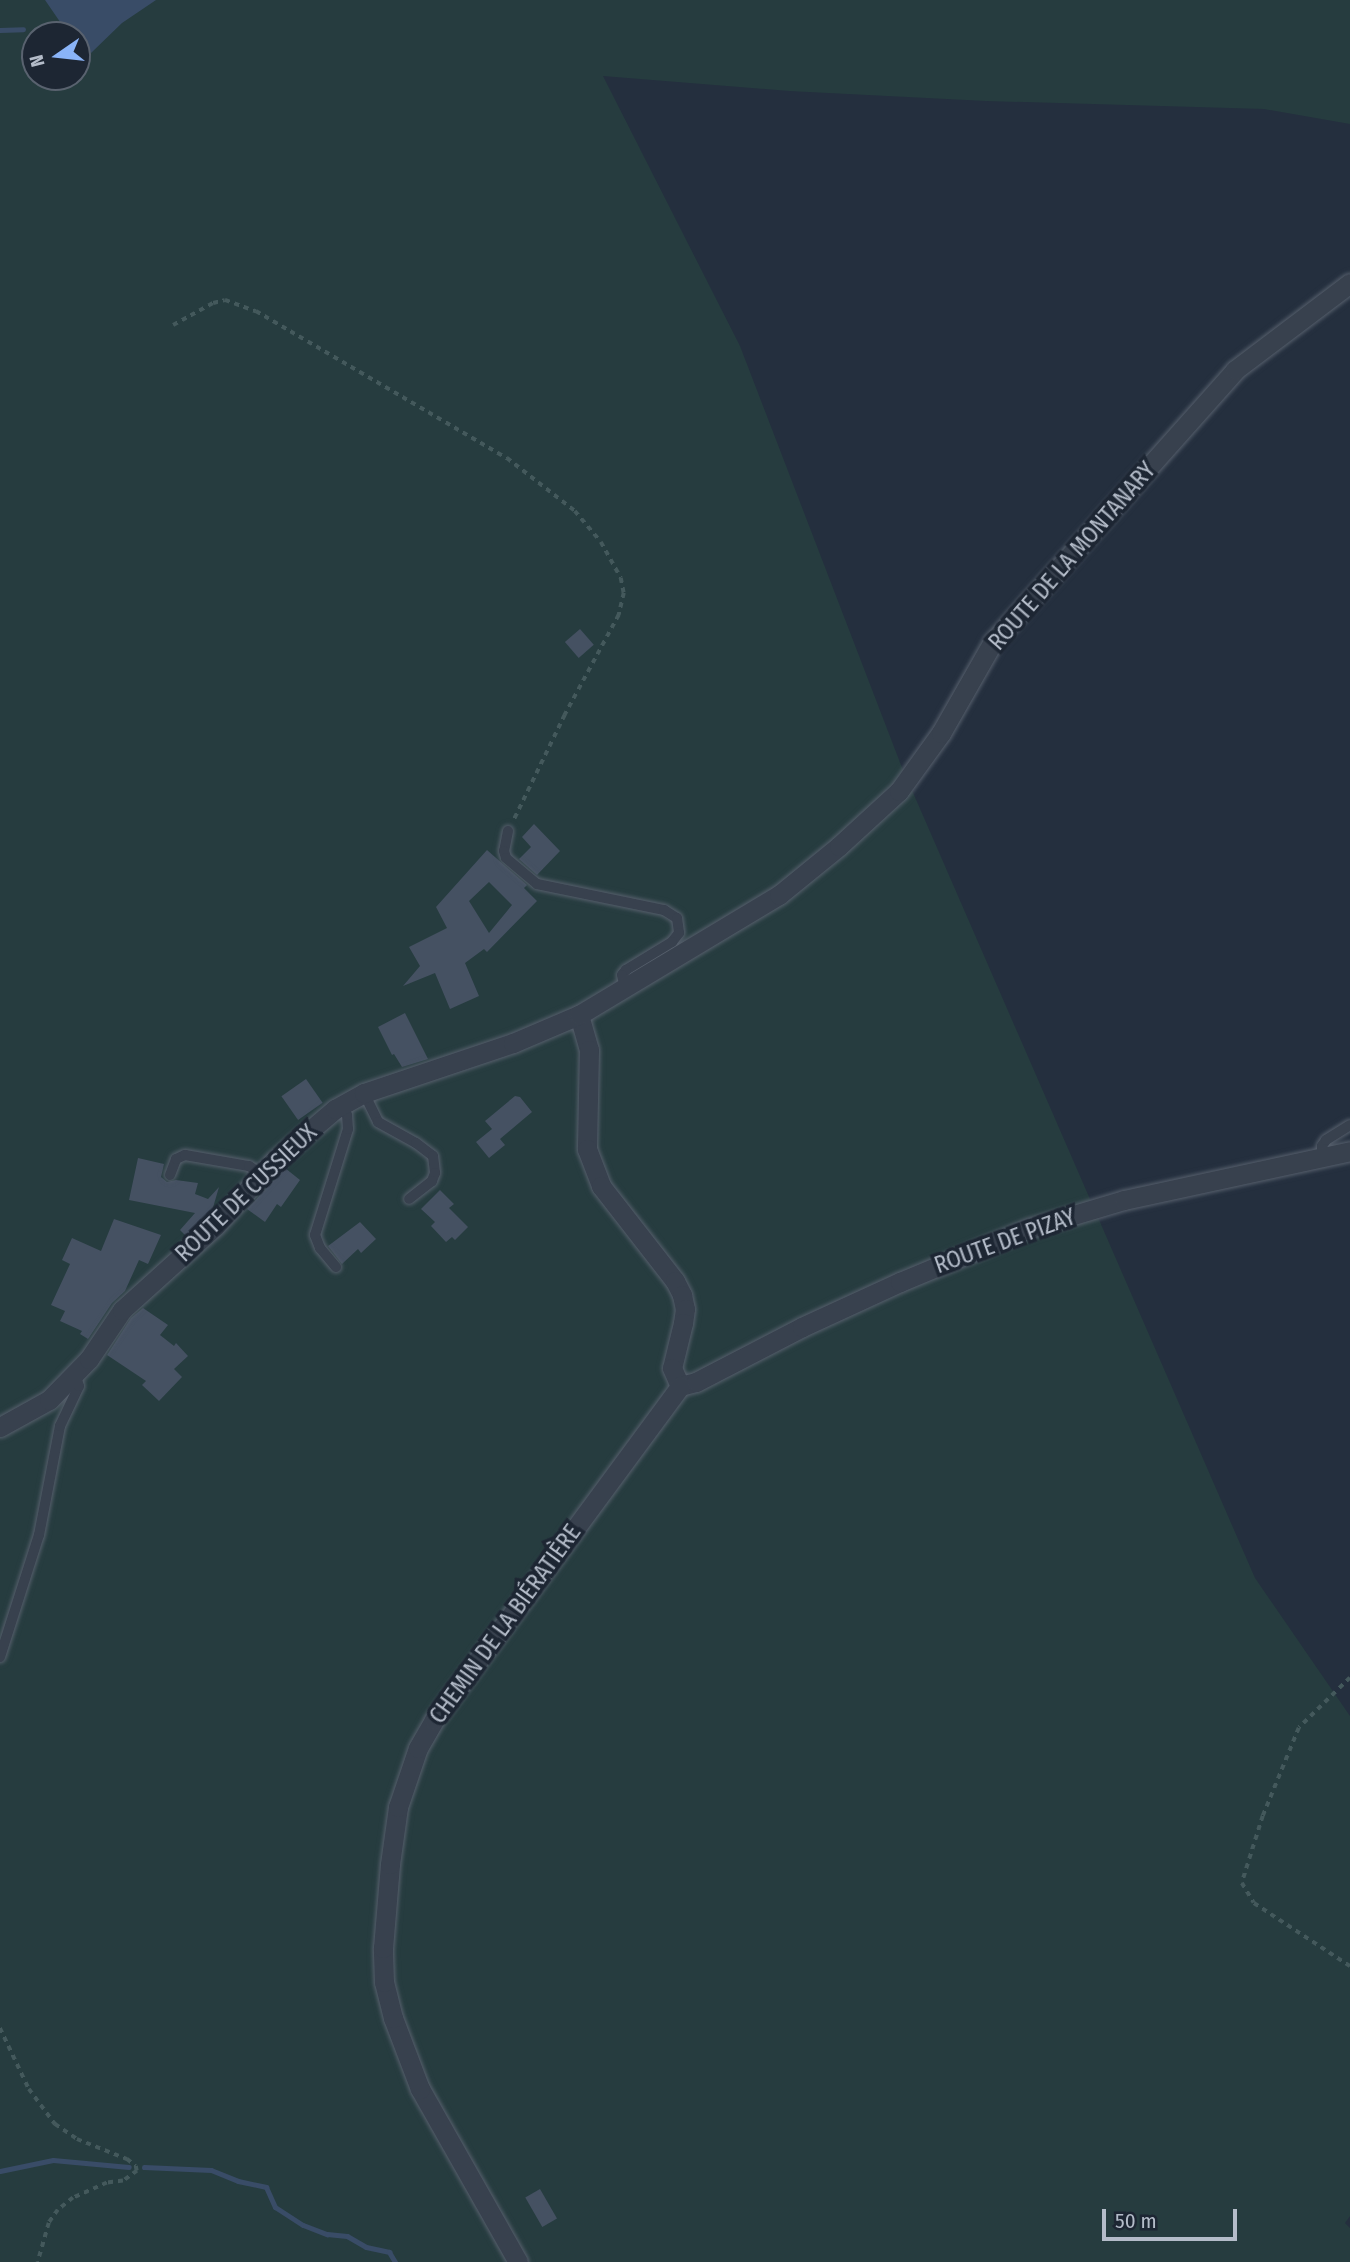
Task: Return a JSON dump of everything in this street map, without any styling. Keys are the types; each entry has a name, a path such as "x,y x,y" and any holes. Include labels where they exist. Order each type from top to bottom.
{"street":[{"name":"ROUTE DE LA MONTANARY","path":"579,1015 779,895 899,791 941,733 993,642 1235,370 1350,283"},
{"name":"ROUTE DE CUSSIEUX","path":"0,1427 49,1400 75,1374 122,1310 215,1226 261,1174 296,1140 342,1105 364,1093 513,1043 579,1015"},
{"path":"579,1015 589,1049 587,1149 601,1185 675,1281 682,1295 685,1309 683,1324 673,1352 672,1368 674,1378 680,1386"},
{"name":"ROUTE DE PIZAY","path":"680,1386 696,1382 802,1327 900,1282 1030,1228 1124,1200 1350,1151"},
{"name":"CHEMIN DE LA BIÉRATIÈRE","path":"518,2262 420,2089 393,2018 384,1982 383,1948 398,1807 418,1748 434,1720 680,1386"}],"lane":[{"path":"509,831 504,851 506,858 537,884 664,910 677,918 679,933 672,942 626,970 622,975 625,988"},
{"path":"364,1093 378,1122 416,1143 433,1156 435,1173 432,1181 409,1199"},
{"path":"337,1268 320,1248 315,1236 348,1129 347,1115 342,1105"},
{"path":"1322,1158 1321,1151 1326,1140 1350,1125"},
{"path":"170,1175 176,1159 185,1155 249,1166 261,1174"},
{"path":"0,1657 39,1535 60,1426 79,1386 75,1374"}],"path":[{"path":"173,325 213,303 225,300 256,311 507,458 575,511 601,542 621,578 624,593 619,615 565,715 509,831"},
{"path":"1350,1678 1299,1728 1263,1816 1241,1883 1254,1902 1350,1966"},
{"path":"0,2028 29,2089 55,2124 77,2139 127,2159 136,2166 137,2171 123,2181 107,2183 80,2194 58,2210 49,2223 38,2262"}],"green space":[{"path":"0,0 1350,0 1350,124 1264,109 986,101 789,91 603,76 740,346 901,765 1255,1578 1350,1716 1350,2216 1345,2223 1350,2228 1350,2262 0,2262"}],"water":[{"path":"45,0 156,0 122,23 91,53 91,21 59,21"}],"building":[{"path":"580,629 594,645 579,658 565,642"},
{"path":"534,824 560,851 537,875 519,859 531,847 522,837"},
{"path":"487,850 527,885 524,888 537,901 487,952 484,949 465,963 479,996 450,1009 435,973 403,986 420,966 409,947 447,928 436,907","holes":["489,882 512,905 489,933 469,901"]},
{"path":"405,1013 428,1059 402,1067 394,1054 392,1055 378,1027"},
{"path":"306,1079 323,1103 298,1120 281,1096"},
{"path":"515,1096 520,1097 532,1112 500,1139 505,1145 489,1158 476,1142 492,1129 485,1121"},
{"path":"138,1158 164,1164 161,1177 167,1182 176,1180 198,1183 195,1194 208,1199 219,1187 212,1211 186,1236 180,1230 195,1213 129,1200"},
{"path":"285,1168 300,1180 281,1207 277,1204 265,1222 247,1209"},
{"path":"440,1190 454,1204 449,1208 468,1227 455,1240 452,1237 446,1242 431,1226 435,1222 421,1209"},
{"path":"114,1219 161,1235 148,1264 139,1260 125,1291 112,1303 88,1339 80,1334 82,1331 60,1321 65,1311 51,1305 70,1264 62,1260 72,1238 101,1251"},
{"path":"360,1222 376,1239 361,1253 358,1249 342,1264 328,1246"},
{"path":"143,1308 168,1325 160,1335 174,1346 176,1343 188,1356 174,1369 182,1377 159,1401 142,1385 146,1381 107,1355 131,1318"},
{"path":"540,2189 557,2218 542,2227 525,2198"}],"waterway":[{"path":"0,30 21,29"},
{"path":"0,2171 53,2160 129,2167"},
{"path":"144,2167 211,2170 238,2181 266,2187 275,2207 303,2225 327,2234 347,2236 366,2247 389,2252 395,2262"}]}
